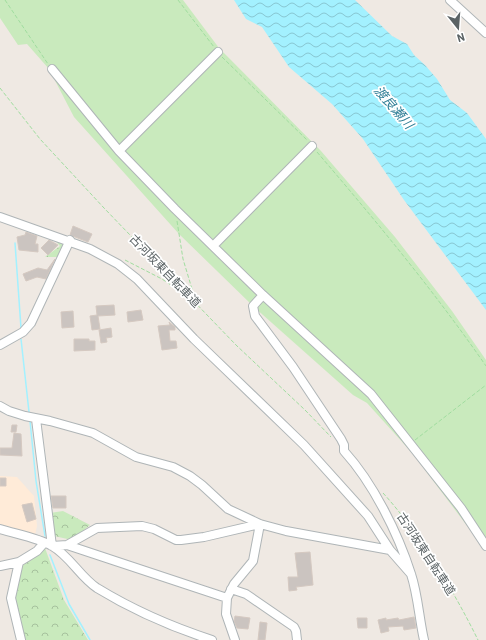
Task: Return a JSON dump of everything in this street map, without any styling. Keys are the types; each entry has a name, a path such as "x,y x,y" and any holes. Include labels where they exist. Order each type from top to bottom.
{"street":[{"path":"450,0 486,33"},
{"path":"119,151 218,52"},
{"path":"52,69 119,151 175,209 263,295 371,394 461,508 486,546"},
{"path":"214,246 312,146"},
{"path":"0,217 70,240 108,259 137,279 194,339 304,445 368,516 390,550 411,574"},
{"path":"0,345 23,332 31,323 70,240"},
{"path":"263,295 253,306 255,316 314,396 341,439 344,445 344,451 360,468 379,501 411,574 424,640"},
{"path":"0,406 9,411 36,419 93,433 136,457 173,467 202,484 228,508 260,524 286,531 390,550"},
{"path":"36,419 48,544 88,582 99,589 154,618 212,640"},
{"path":"67,546 97,528 142,526 154,529 176,540 181,540 204,537 260,524"},
{"path":"235,640 226,614 227,598 230,589 254,561 260,524"},
{"path":"0,529 48,544 67,546 227,598"},
{"path":"0,566 19,562 48,544"},
{"path":"19,562 11,598 21,640"},
{"path":"230,589 246,594 294,627 297,640"}],"path":[{"path":"5,0 52,69"},
{"path":"178,0 218,52 312,146 391,239 449,313 486,366"},
{"name":"古河坂東自転車道","path":"0,88 21,116 59,160 190,298 236,345 305,410 334,441"},
{"path":"122,259 162,279 190,298 192,289 183,259 175,209"},
{"path":"410,444 486,385"},
{"name":"古河坂東自転車道","path":"381,491 396,507 430,557 478,640"}],"shaded area":[{"path":"0,476 17,477 34,496 37,526 35,535 0,524"}],"green space":[{"path":"0,0 183,0 219,48 321,151 395,237 452,311 486,360 486,551 413,454 367,403 353,395 253,306 179,234 74,117 49,69 27,44 18,45 0,18"},
{"path":"51,236 66,245 59,257 45,257 60,246"},
{"path":"63,511 90,525 72,540 54,536 50,513"},
{"path":"45,548 64,600 88,640 24,640 15,595 21,567"}],"water":[{"name":"渡良瀬川","path":"234,0 355,0 392,36 407,44 414,55 437,79 450,100 467,113 486,139 486,310 404,200 363,139 332,104 289,67 262,27 246,19"}],"building":[{"path":"73,226 92,234 88,242 70,235"},
{"path":"26,232 37,236 35,244 38,244 38,252 19,250 17,237 25,235"},
{"path":"49,240 58,245 48,255 41,248"},
{"path":"55,259 46,279 37,277 26,281 23,274 38,268 47,270"},
{"path":"114,305 115,315 98,316 100,329 92,330 90,316 97,315 96,306"},
{"path":"141,310 143,320 128,322 127,312"},
{"path":"73,311 74,327 62,328 61,312"},
{"path":"169,322 175,327 175,330 169,330 170,341 176,341 177,348 162,350 158,326 170,325"},
{"path":"111,328 112,337 106,338 107,342 101,343 99,330"},
{"path":"74,339 89,339 89,341 95,341 95,350 74,351"},
{"path":"12,425 17,425 16,432 11,432"},
{"path":"14,433 21,434 22,456 0,455 0,448 12,448"},
{"path":"0,478 6,478 6,486 0,486"},
{"path":"51,496 66,496 66,508 53,508"},
{"path":"32,503 36,519 27,522 22,505"},
{"path":"310,552 313,585 296,587 297,590 289,591 288,577 298,577 295,553"},
{"path":"235,616 250,618 248,629 237,628 234,621"},
{"path":"414,617 416,628 404,630 403,626 388,627 389,631 381,633 378,620 398,618 399,620"},
{"path":"357,618 367,618 367,628 358,628"},
{"path":"260,622 267,623 265,640 258,640"}],"waterway":[{"path":"15,243 21,328"},
{"path":"21,339 29,412"},
{"path":"30,421 36,481 45,536"},
{"path":"50,555 69,604 90,640"}]}
